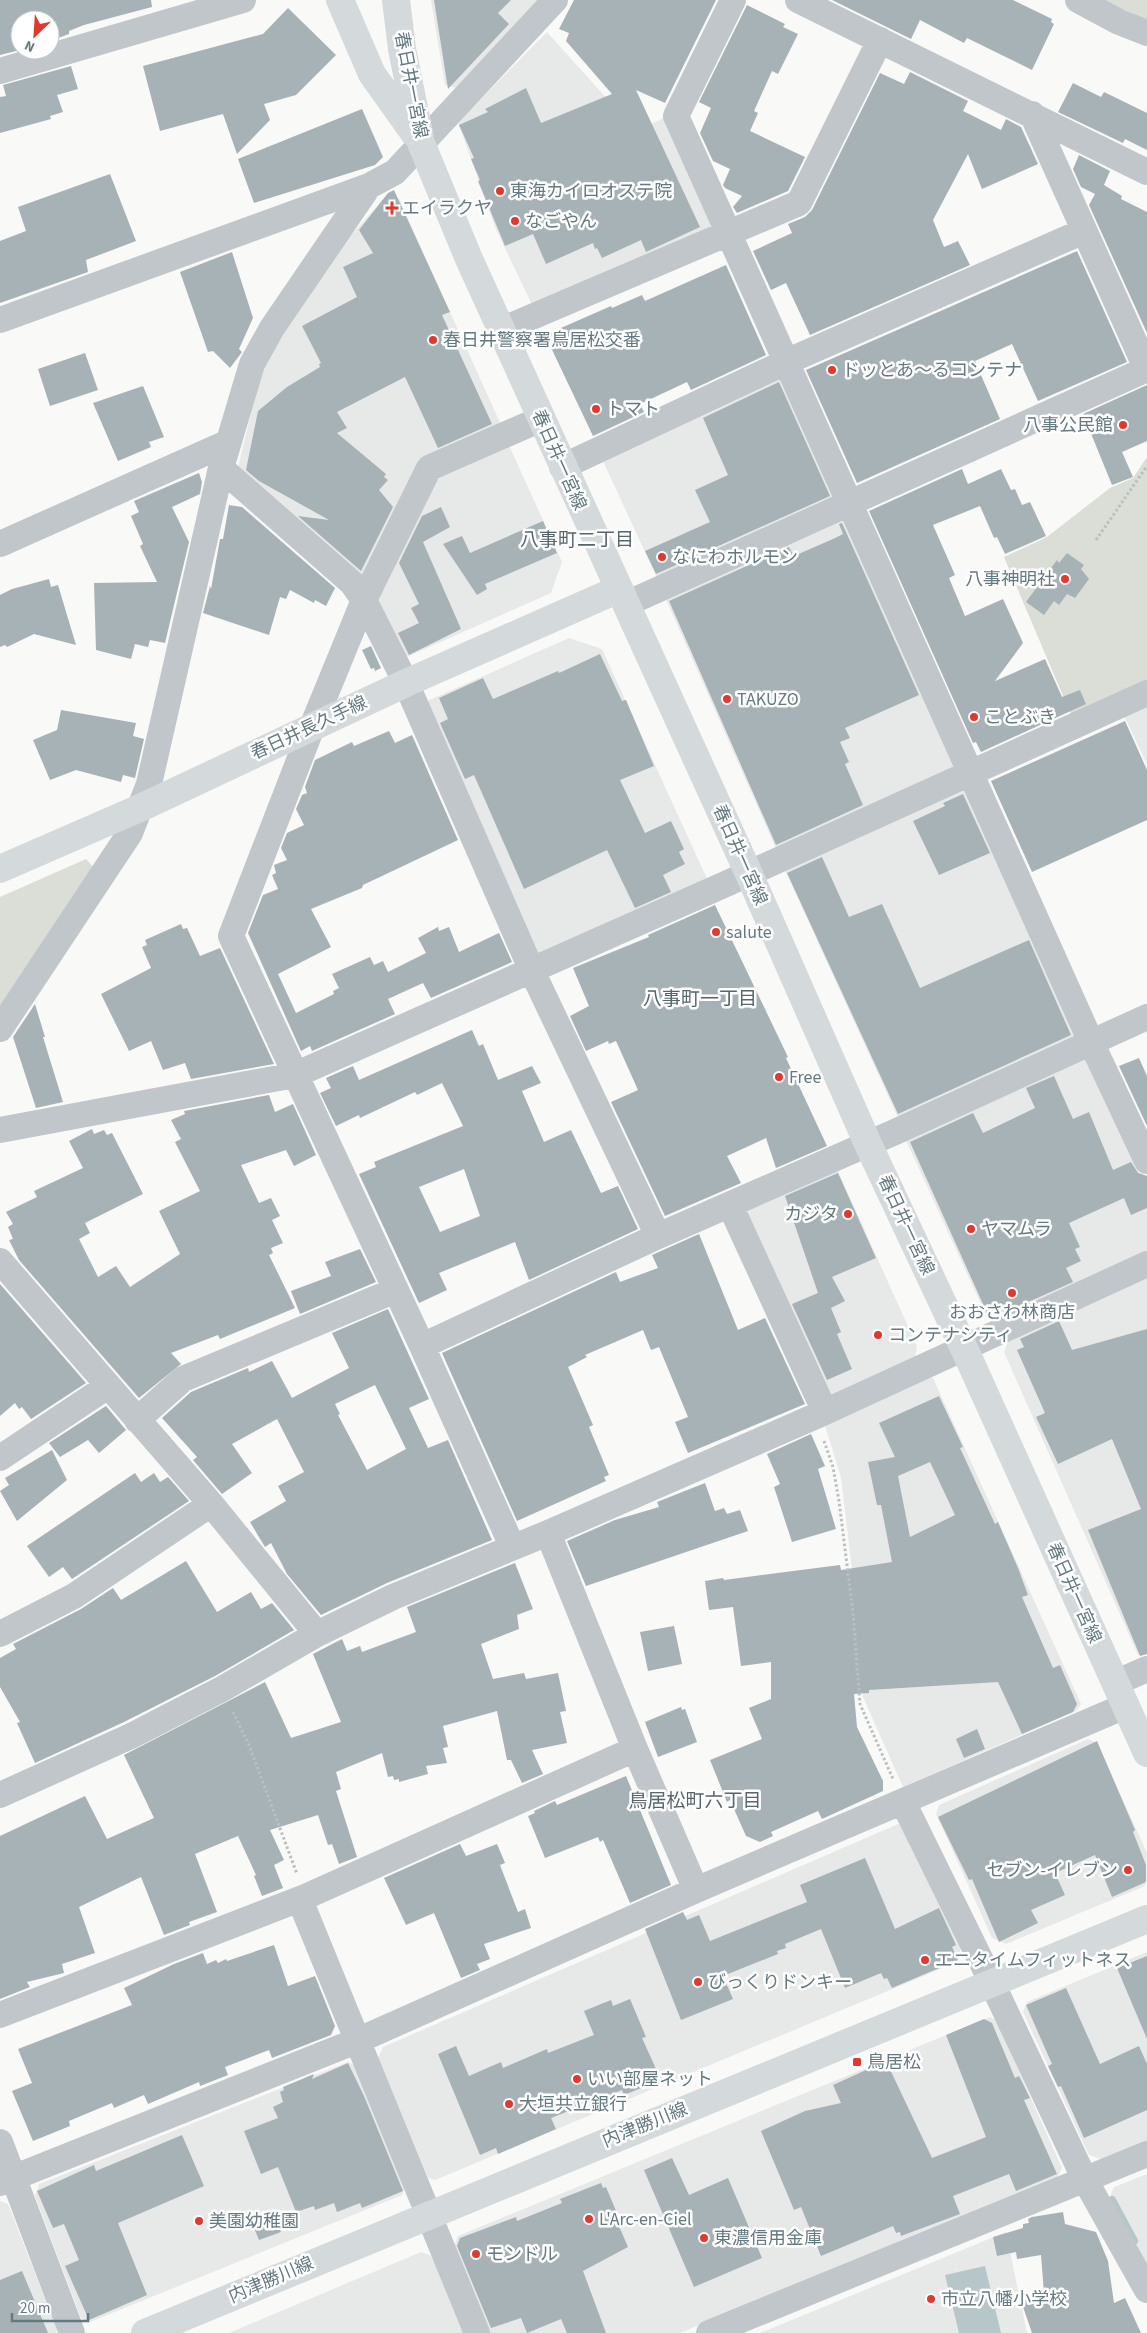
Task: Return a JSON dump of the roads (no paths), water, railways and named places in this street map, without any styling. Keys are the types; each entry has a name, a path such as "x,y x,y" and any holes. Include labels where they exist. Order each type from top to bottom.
{"main road":[{"path":"340,0 372,74 421,143"},
{"name":"春日井一宮線","path":"396,0 402,49 421,143 458,234 562,467 749,874 868,1144 963,1347 1147,1753"},
{"name":"春日井長久手線","path":"0,869 140,808 406,683 622,597"},
{"name":"内津勝川線","path":"144,2333 428,2214 1147,1919"}],"street":[{"path":"0,71 243,0"},
{"path":"0,320 368,186 396,172 421,143 536,23 555,0"},
{"path":"733,0 676,116 1091,1042 1147,1161"},
{"path":"798,0 1147,172"},
{"path":"1078,0 1119,22 1147,34"},
{"path":"501,330 800,203 880,40"},
{"path":"622,597 849,502 1147,369 1032,114"},
{"path":"0,1029 104,875 130,833 149,784 227,443 256,356 272,328 368,186"},
{"path":"562,467 786,362 1084,231"},
{"path":"512,1546 422,1346 231,936 312,727 364,600 429,468 541,419"},
{"path":"0,544 227,443"},
{"path":"221,468 352,583 364,600 406,683 532,971 658,1236"},
{"path":"0,1130 295,1075 749,874 1147,693"},
{"path":"422,1346 658,1236 868,1144 1147,1017"},
{"path":"730,1205 821,1414"},
{"path":"0,1262 211,1504 317,1634"},
{"path":"0,1795 131,1736 222,1690 317,1634 393,1597 512,1546 548,1533 821,1414 963,1347 1147,1264"},
{"path":"137,1420 183,1379 396,1290"},
{"path":"0,1458 108,1386"},
{"path":"0,1634 74,1596 211,1504"},
{"path":"548,1533 635,1749 696,1890"},
{"path":"7,2180 359,2040 696,1890 903,1802 1120,1694 1147,1669"},
{"path":"0,2016 302,1899 635,1749"},
{"path":"903,1802 992,1983 1084,2178 1147,2290"},
{"path":"302,1899 477,2333"},
{"path":"0,2142 7,2180 72,2333"},
{"path":"709,2333 1084,2178 1147,2154"}],"waterway":[{"path":"1112,2200 1134,2241"}],"place":[{"name":"東海カイロオステ院","path":"500,191"},
{"name":"エイラクヤ","path":"392,208"},
{"name":"なごやん","path":"515,221"},
{"name":"春日井警察署鳥居松交番","path":"433,340"},
{"name":"ドッとあ〜るコンテナ","path":"832,370"},
{"name":"トマト","path":"596,409"},
{"name":"八事公民館","path":"1123,425"},
{"name":"なにわホルモン","path":"662,557"},
{"name":"八事神明社","path":"1065,579"},
{"name":"TAKUZO","path":"727,699"},
{"name":"ことぶき","path":"974,717"},
{"name":"salute","path":"716,932"},
{"name":"Free","path":"779,1077"},
{"name":"カジタ","path":"848,1214"},
{"name":"ヤマムラ","path":"971,1229"},
{"name":"おおさわ林商店","path":"1012,1293"},
{"name":"コンテナシティ","path":"878,1335"},
{"name":"セブン-イレブン","path":"1128,1870"},
{"name":"エニタイムフィットネス","path":"925,1960"},
{"name":"びっくりドンキー","path":"698,1982"},
{"name":"鳥居松","path":"857,2062"},
{"name":"いい部屋ネット","path":"577,2079"},
{"name":"大垣共立銀行","path":"509,2104"},
{"name":"L'Arc-en-Ciel","path":"589,2219"},
{"name":"美園幼稚園","path":"199,2221"},
{"name":"東濃信用金庫","path":"704,2238"},
{"name":"モンドル","path":"476,2254"},
{"name":"市立八幡小学校","path":"931,2299"}],"district":[{"name":"八事町二丁目","path":"577,540"},
{"name":"八事町一丁目","path":"700,999"},
{"name":"鳥居松町六丁目","path":"695,1801"}]}
